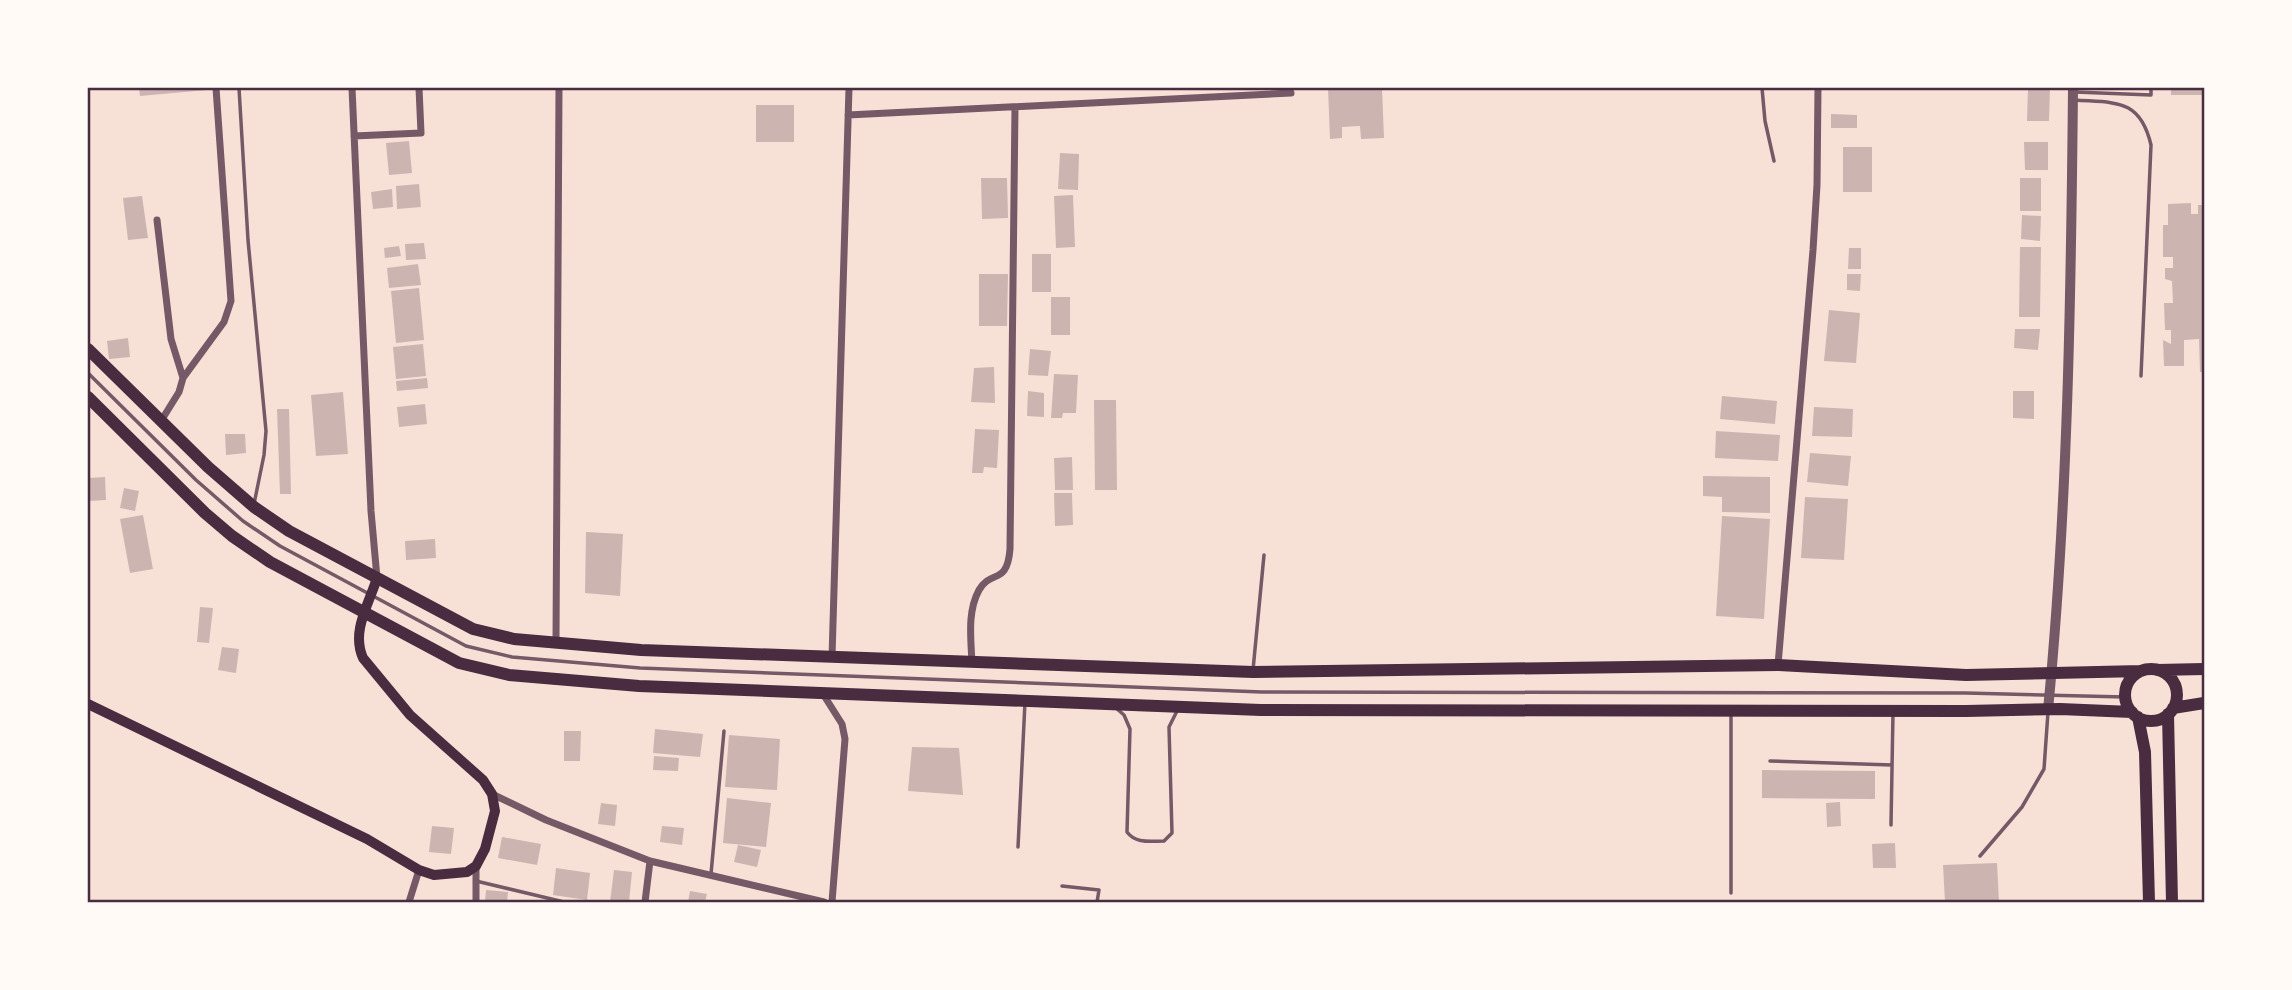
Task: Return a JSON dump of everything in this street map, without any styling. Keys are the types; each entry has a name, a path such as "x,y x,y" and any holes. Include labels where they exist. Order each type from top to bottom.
{"main road":[{"path":"88,349 208,467 289,531 473,629 514,639 641,650 1253,672 1778,665 1966,675 2204,669"},
{"path":"88,397 183,494 232,536 270,562 459,663 500,673 639,686 1261,710 2048,710 2135,714 2154,720 2171,711 2204,703"},
{"path":"88,704 367,839 419,870 434,875 467,872 476,866 485,849 495,811 492,794 483,780 410,715 363,658 358,639 377,578"},
{"path":"2157,670 2164,673 2175,685 2177,692 2171,711 2172,902"},
{"path":"2141,671 2129,682 2125,697 2135,714 2145,752 2149,902"}],"street":[{"path":"161,421 179,391 183,378 223,322 231,301 216,88"},
{"path":"352,88 371,511 377,578"},
{"path":"354,136 421,133 419,88"},
{"path":"556,642 559,88"},
{"path":"832,657 849,88"},
{"path":"1778,665 1813,250 1818,88"},
{"path":"848,115 1291,93"},
{"path":"2048,710 2062,510 2073,93"},
{"path":"972,663 970,625 979,589 988,581 1001,576 1009,565 1015,107"},
{"path":"157,220 171,339 183,378"},
{"path":"822,693 842,724 845,739 832,902"},
{"path":"492,794 546,820 650,861 824,902"},
{"path":"645,902 650,861"},
{"path":"476,866 476,902"},
{"path":"409,902 419,870"}],"lane":[{"path":"239,88 248,240 266,431 254,506"},
{"path":"1762,88 1765,121 1774,161"},
{"path":"2073,93 2151,95 2151,88"},
{"path":"2073,93 2120,103 2141,119 2151,145 2141,376"},
{"path":"88,373 196,481 243,521 280,547 466,646 512,657 640,668 1262,692 1952,693 2125,697"},
{"path":"1253,672 1264,555"},
{"path":"1018,847 1026,700"},
{"path":"1111,704 1124,715 1130,729 1127,832 1132,839 1140,841 1164,841 1172,833 1170,727 1179,707"},
{"path":"1980,856 2022,807 2044,769 2048,710"},
{"path":"1731,711 1731,893"},
{"path":"1891,825 1893,711"},
{"path":"710,876 724,731"},
{"path":"1770,761 1892,765"},
{"path":"476,881 564,902"},
{"path":"1062,886 1099,890 1097,902"}],"building":[{"path":"139,88 206,88 207,90 140,96"},
{"path":"1328,88 1382,88 1384,138 1361,139 1360,126 1342,127 1342,138 1330,139"},
{"path":"2028,88 2050,88 2049,121 2027,121"},
{"path":"2171,88 2204,88 2204,95 2171,95"},
{"path":"756,105 794,105 794,142 756,142"},
{"path":"1831,114 1857,115 1857,128 1831,128"},
{"path":"409,141 412,173 389,175 386,143"},
{"path":"2024,142 2048,142 2048,170 2025,170"},
{"path":"1843,147 1872,147 1872,192 1843,192"},
{"path":"1060,153 1079,154 1078,190 1058,189"},
{"path":"981,178 1007,178 1008,218 982,219"},
{"path":"2020,178 2041,178 2041,211 2020,211"},
{"path":"419,184 421,207 397,209 396,186"},
{"path":"392,189 393,207 373,209 371,192"},
{"path":"1073,195 1075,247 1056,248 1054,196"},
{"path":"142,196 148,238 128,240 123,198"},
{"path":"2191,203 2191,214 2198,214 2198,205 2204,205 2204,372 2200,372 2199,339 2184,340 2184,366 2164,366 2163,340 2171,344 2171,330 2165,330 2164,303 2173,303 2172,281 2165,279 2165,268 2173,268 2173,257 2163,257 2163,225 2168,225 2168,204"},
{"path":"2022,215 2041,216 2040,241 2021,239"},
{"path":"424,243 426,259 406,260 405,244"},
{"path":"399,246 401,256 385,258 384,248"},
{"path":"2020,247 2041,247 2040,317 2019,317"},
{"path":"1849,248 1861,248 1861,269 1848,269"},
{"path":"1032,254 1051,254 1051,292 1032,292"},
{"path":"418,264 421,285 389,288 387,268"},
{"path":"979,274 1008,274 1007,326 979,326"},
{"path":"1847,274 1861,274 1860,291 1847,290"},
{"path":"419,288 424,340 396,343 391,291"},
{"path":"1051,297 1070,297 1070,335 1051,335"},
{"path":"1829,310 1860,313 1856,363 1824,361"},
{"path":"2015,329 2040,329 2038,350 2014,348"},
{"path":"128,338 130,357 109,359 107,341"},
{"path":"423,344 426,376 396,379 393,347"},
{"path":"1030,349 1051,351 1048,376 1028,375"},
{"path":"994,367 995,403 971,402 974,368"},
{"path":"1054,374 1078,375 1076,413 1063,413 1062,418 1051,418"},
{"path":"427,378 428,388 397,391 396,381"},
{"path":"1028,391 1044,393 1044,417 1027,416"},
{"path":"2013,391 2034,391 2034,419 2013,418"},
{"path":"343,392 348,454 316,456 311,395"},
{"path":"1722,396 1777,401 1775,424 1720,419"},
{"path":"1094,400 1116,400 1117,490 1095,490"},
{"path":"425,404 427,424 399,427 397,407"},
{"path":"1814,407 1853,409 1852,437 1812,436"},
{"path":"277,409 289,409 291,494 280,494"},
{"path":"975,429 999,430 997,468 984,467 983,473 972,473"},
{"path":"1716,431 1780,435 1778,461 1715,458"},
{"path":"225,434 245,434 246,453 226,455"},
{"path":"1810,453 1851,456 1848,486 1807,482"},
{"path":"1072,457 1073,490 1055,490 1054,458"},
{"path":"1703,476 1770,477 1770,513 1722,512 1722,497 1703,496"},
{"path":"105,477 106,500 88,501 88,478"},
{"path":"124,488 139,491 135,511 120,508"},
{"path":"1054,493 1072,493 1073,525 1055,526"},
{"path":"1805,497 1848,499 1844,560 1801,558"},
{"path":"143,515 153,569 130,573 120,519"},
{"path":"1722,516 1770,519 1764,619 1716,616"},
{"path":"586,532 623,534 620,596 585,593"},
{"path":"435,539 436,558 406,560 405,541"},
{"path":"200,607 213,608 209,643 197,642"},
{"path":"222,647 239,649 236,673 218,670"},
{"path":"655,729 703,734 700,757 653,753"},
{"path":"564,731 581,731 580,761 564,761"},
{"path":"729,735 780,739 777,790 725,787"},
{"path":"912,747 959,748 963,795 908,791"},
{"path":"654,756 679,758 678,771 653,770"},
{"path":"1762,770 1875,771 1875,799 1762,798"},
{"path":"727,798 771,803 766,847 723,843"},
{"path":"1840,802 1841,826 1827,827 1826,803"},
{"path":"601,803 617,805 615,826 598,824"},
{"path":"432,826 454,828 451,854 429,852"},
{"path":"662,826 684,828 682,845 660,842"},
{"path":"502,837 541,844 537,865 498,858"},
{"path":"1895,843 1896,868 1873,868 1872,844"},
{"path":"738,845 761,850 757,867 734,862"},
{"path":"1997,863 1999,902 1945,902 1943,865"},
{"path":"556,868 590,873 587,900 553,895"},
{"path":"614,870 632,872 629,902 610,902"},
{"path":"486,890 508,892 507,902 485,902"},
{"path":"690,891 707,894 705,902 688,902"}]}
